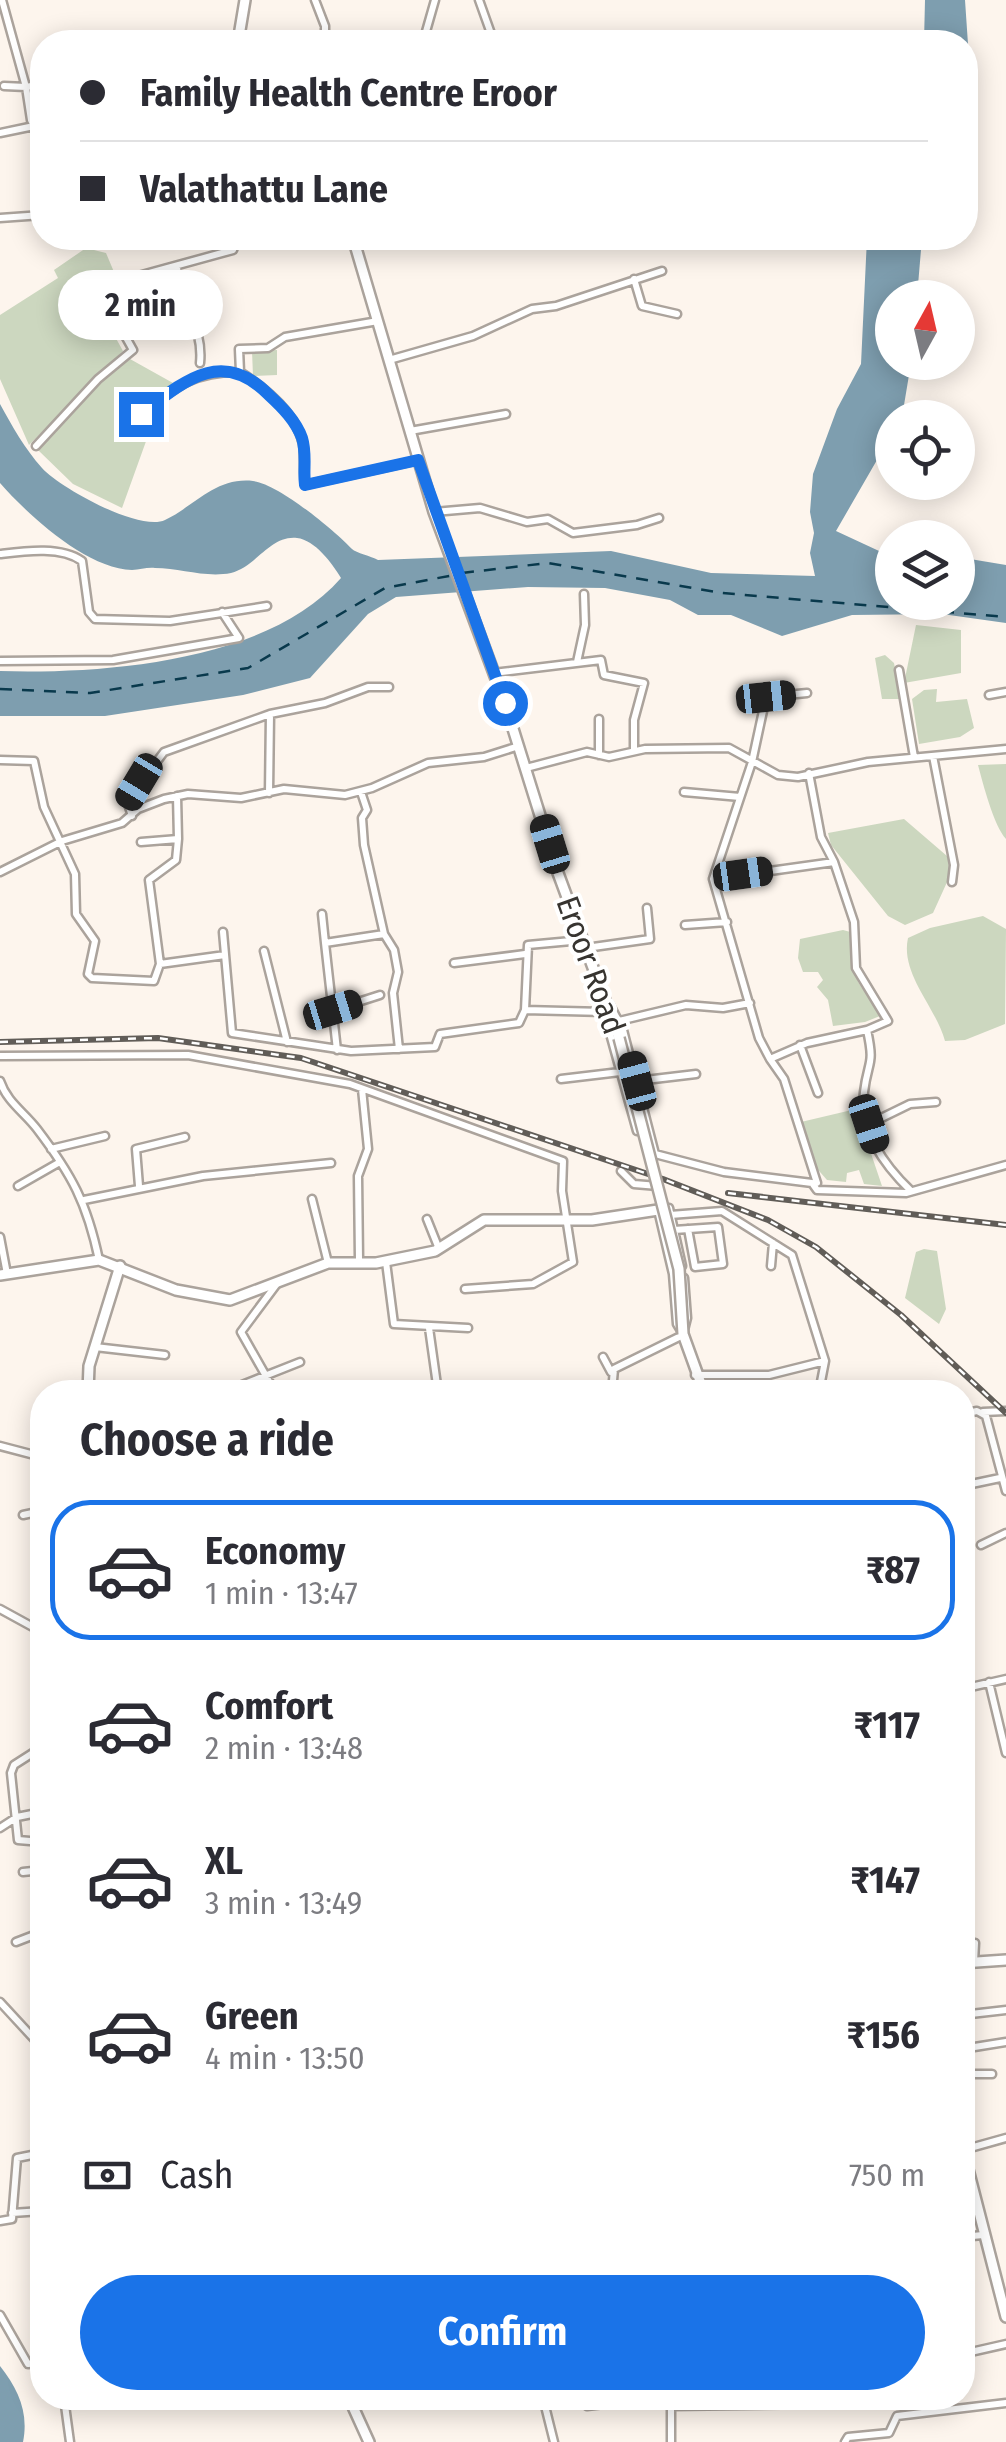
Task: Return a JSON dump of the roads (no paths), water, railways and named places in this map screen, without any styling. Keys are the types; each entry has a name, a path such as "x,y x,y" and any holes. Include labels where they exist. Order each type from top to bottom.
{"main road":[{"path":"240,30 244,0"},
{"path":"357,250 434,512"},
{"name":"Eroor Road","path":"434,512 494,673 619,1038 679,1269 683,1335 698,1380"},
{"path":"4,1274 99,1260 176,1290 230,1300 328,1263 386,1262 439,1249 484,1220 566,1220 666,1211"},
{"path":"87,1380 120,1266"},
{"path":"975,1962 1006,1960"},
{"path":"975,2201 1002,2288 1006,2317"},
{"path":"354,2410 368,2442"}],"street":[{"path":"2,0 30,106"},
{"path":"315,0 324,30"},
{"path":"426,30 434,0"},
{"path":"480,0 490,30"},
{"path":"4,86 30,86"},
{"path":"0,133 30,127"},
{"path":"0,218 30,216"},
{"path":"36,446 98,378 133,350 110,309 109,284 234,250"},
{"path":"177,266 178,293 202,339 200,363"},
{"path":"388,360 496,328 532,309 556,306 662,271"},
{"path":"634,279 642,306 678,314"},
{"path":"240,372 239,349 268,348 285,337 378,321"},
{"path":"152,432 141,414 164,396 207,371 240,372 265,390 302,438 305,485 418,460"},
{"path":"410,432 506,414"},
{"path":"434,512 480,508 527,522 548,519 574,533 636,526 659,518"},
{"path":"0,554 32,548 75,556 82,561 88,612 95,619 170,620 267,606"},
{"path":"577,662 585,624 584,594"},
{"path":"0,662 113,660 239,638 222,612"},
{"path":"494,673 601,660 604,675 644,683 634,720 634,750"},
{"path":"899,670 914,757"},
{"path":"132,818 127,802 164,752 270,714 325,704 368,687 390,688"},
{"path":"989,695 1006,692"},
{"path":"807,693 766,697 752,762 712,878 750,1003 770,1059 784,1079 820,1190"},
{"path":"269,794 270,714"},
{"path":"599,720 599,754"},
{"path":"0,872 62,842 132,818 150,803 177,796 241,798 284,789 345,795 428,763 484,758 519,746"},
{"path":"526,768 570,754 729,748 778,775 798,778 808,773 914,757 1006,749"},
{"path":"933,756 954,865 952,882"},
{"path":"0,760 34,761 44,806 75,874 76,914 95,941 88,974 154,981 160,964 148,880 176,860 177,796"},
{"path":"770,1059 800,1045 867,1030 888,1020 856,968 854,922 834,862 821,837 808,773"},
{"path":"361,792 368,810 362,818 364,845 382,908 384,934 398,972 393,992 400,1049"},
{"path":"684,792 740,796"},
{"path":"141,842 178,839"},
{"path":"712,878 834,862"},
{"path":"224,932 232,1033 337,1050 400,1049 435,1047 440,1034 519,1024 525,1010 528,945 650,939 647,908"},
{"path":"322,914 337,1050"},
{"path":"685,925 727,922"},
{"path":"325,943 384,934"},
{"path":"264,950 287,1042"},
{"path":"454,964 526,954"},
{"path":"160,964 225,955"},
{"path":"333,1010 380,995"},
{"path":"604,995 620,1021 654,1154 724,1172 812,1182 820,1190 911,1191 1006,1166"},
{"path":"620,1021 686,1005 723,1008 750,1003"},
{"path":"525,1010 604,1012 636,1131 648,1128"},
{"path":"867,1030 874,1063 864,1090 869,1124 882,1162 911,1191"},
{"path":"800,1045 818,1092"},
{"path":"0,1056 188,1055 362,1088 563,1161 573,1262 533,1284 465,1290"},
{"path":"561,1079 620,1072"},
{"path":"637,1081 696,1074"},
{"path":"0,1082 6,1098 52,1149 84,1200 99,1260"},
{"path":"359,1260 358,1176 368,1149 362,1088"},
{"path":"869,1124 910,1104 936,1102"},
{"path":"52,1149 104,1136"},
{"path":"139,1186 136,1149 185,1138"},
{"path":"18,1186 60,1162"},
{"path":"84,1200 139,1186 332,1163"},
{"path":"621,1171 634,1184 658,1186"},
{"path":"312,1200 328,1263"},
{"path":"666,1211 677,1324 683,1335"},
{"path":"666,1211 674,1230 686,1298 683,1335"},
{"path":"666,1211 722,1211 792,1255 826,1361 822,1380"},
{"path":"427,1219 439,1249"},
{"path":"674,1230 688,1229 721,1229 722,1264 695,1267 688,1229"},
{"path":"0,1238 4,1274"},
{"path":"771,1266 772,1242"},
{"path":"386,1262 394,1324 468,1328"},
{"path":"268,1380 241,1332 245,1322 270,1300 278,1281"},
{"path":"429,1328 436,1380"},
{"path":"612,1373 640,1353 683,1335"},
{"path":"96,1348 164,1355"},
{"path":"603,1357 612,1380"},
{"path":"695,1375 769,1376 826,1361"},
{"path":"258,1380 300,1362"},
{"path":"975,1413 1006,1411"},
{"path":"983,1412 1006,1491"},
{"path":"0,1446 30,1454"},
{"path":"975,1483 1001,1478"},
{"path":"24,1515 30,1514"},
{"path":"982,1545 1006,1533"},
{"path":"0,1609 30,1625"},
{"path":"975,1686 1006,1678"},
{"path":"989,1682 1006,1754"},
{"path":"30,1755 11,1768 18,1840 30,1841"},
{"path":"0,1828 30,1814"},
{"path":"23,1872 30,1871"},
{"path":"16,1942 30,1937"},
{"path":"0,2002 30,2034"},
{"path":"975,2014 1006,2010"},
{"path":"975,2046 1006,2042"},
{"path":"975,2074 992,2074"},
{"path":"975,2150 1006,2138"},
{"path":"0,2222 12,2220 17,2158 30,2155"},
{"path":"12,2214 30,2212"},
{"path":"975,2236 983,2235"},
{"path":"0,2315 30,2364"},
{"path":"975,2351 1006,2344"},
{"path":"975,2406 1006,2402"},
{"path":"66,2410 70,2442"},
{"path":"546,2410 554,2442"},
{"path":"671,2442 672,2410"},
{"path":"846,2442 848,2438 888,2433 897,2416 944,2410"}],"water":[{"path":"925,0 965,0 967,30 924,30"},
{"path":"866,250 921,250 918,280 875,280 875,380 908,380 905,400 875,400 875,463 836,531 875,549 875,615 852,615 782,636 731,615 698,615 670,600 605,588 528,587 396,597 368,614 310,678 243,695 105,716 0,716 0,671 134,665 228,645 271,628 310,606 341,578 316,548 297,538 279,541 231,573 132,570 96,560 42,524 0,483 0,404 30,453 51,476 101,506 138,520 165,520 227,483 253,481 277,490 354,550 378,560 611,551 711,573 815,576 810,553 814,533 810,512 813,474 837,409 861,364"},
{"path":"975,560 1006,565 1006,623 975,619"},
{"path":"0,2366 20,2401 23,2442 0,2442"}],"railway":[{"path":"0,1042 158,1038 301,1058 663,1179 768,1220 816,1247 901,1315 971,1380"},
{"path":"728,1193 1006,1225"},
{"path":"975,1384 1006,1413"}]}
